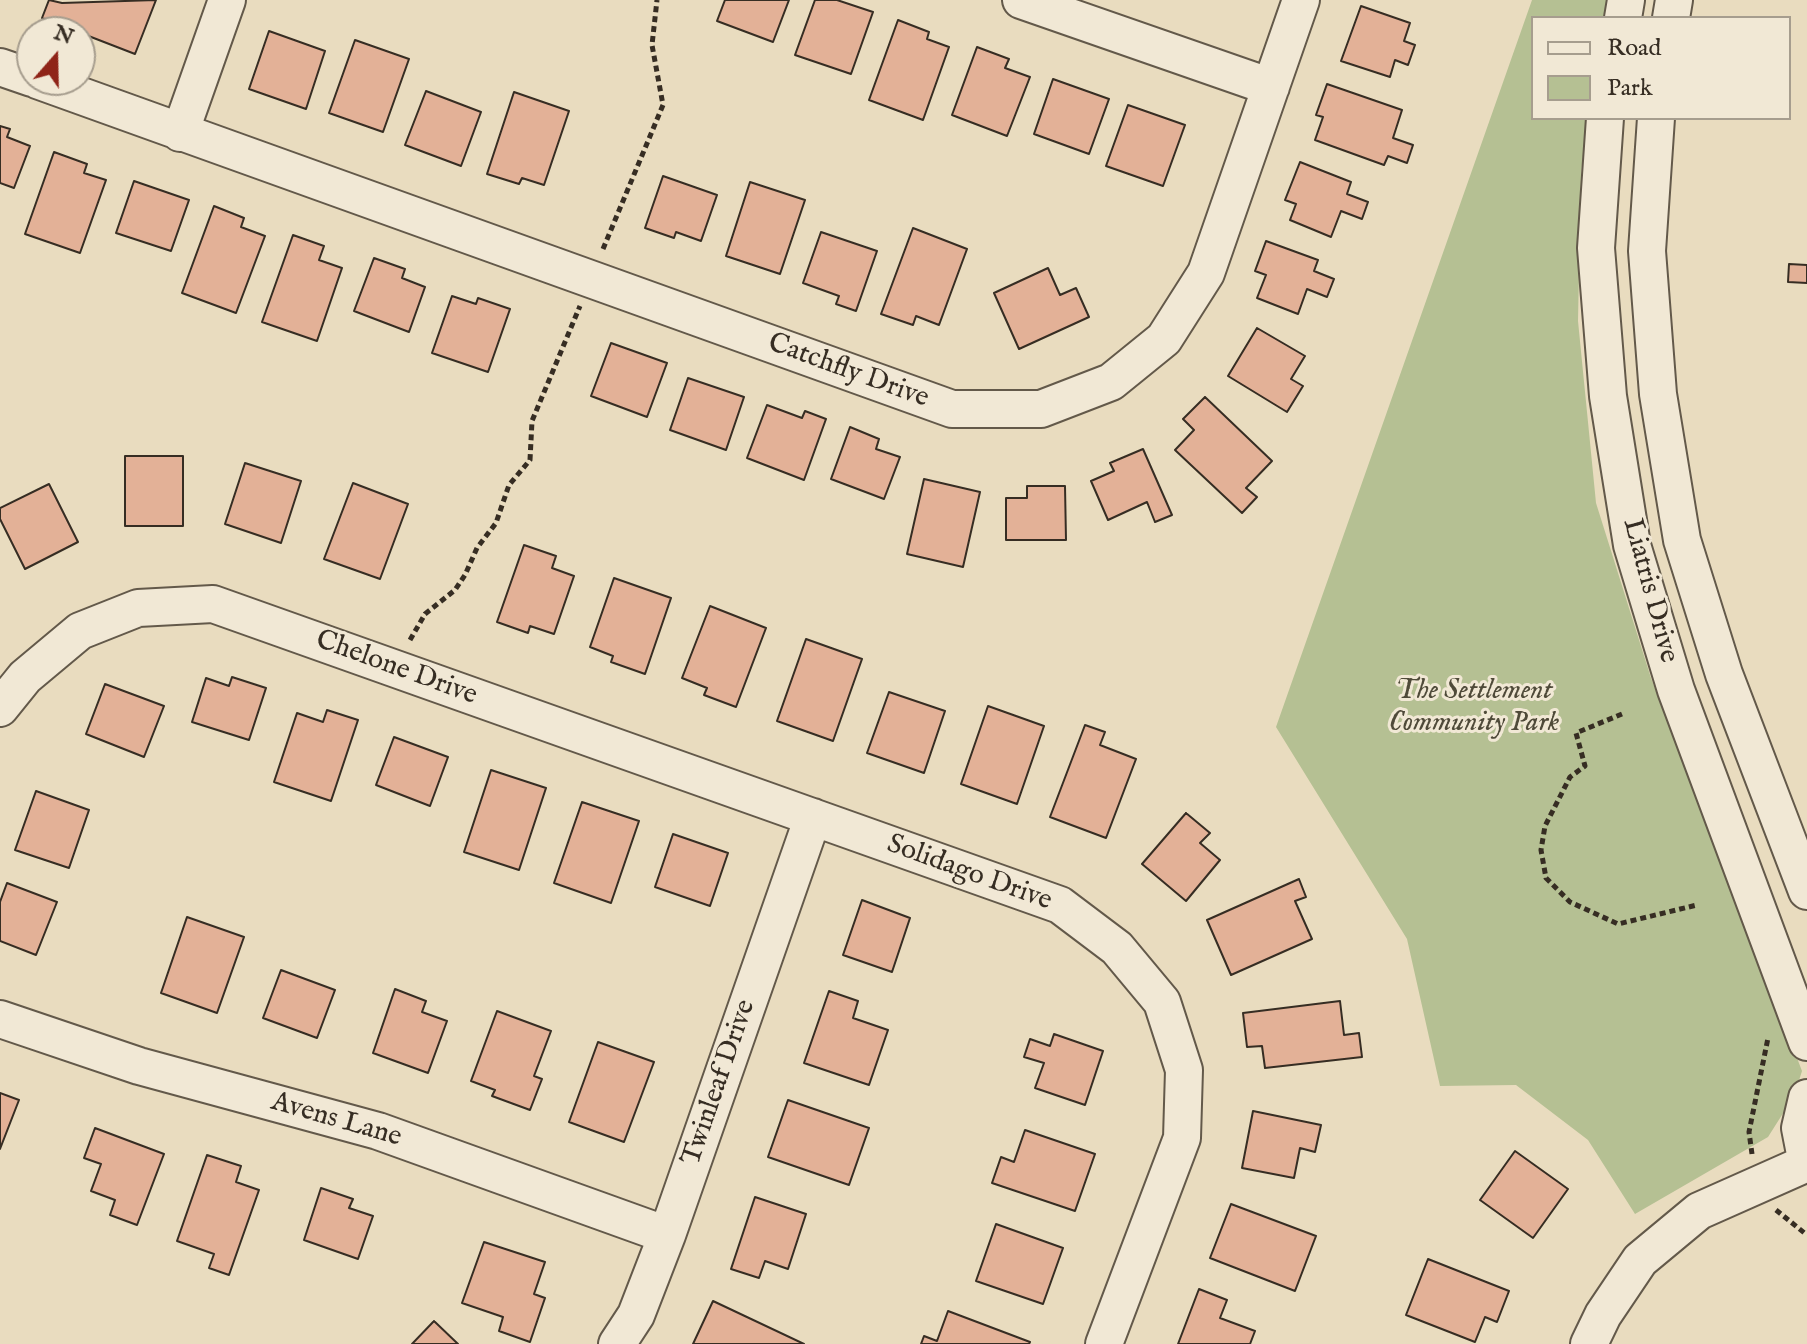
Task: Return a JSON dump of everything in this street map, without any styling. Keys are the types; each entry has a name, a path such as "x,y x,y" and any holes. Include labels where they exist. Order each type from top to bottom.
{"street":[{"path":"180,133 227,0"},
{"path":"1021,0 1271,87"},
{"name":"Catchfly Drive","path":"80,96 952,409 1041,409 1111,382 1164,339 1206,273 1301,0"},
{"name":"Liatris Drive","path":"1605,120 1596,248 1608,396 1632,545 1676,690 1807,1042"},
{"name":"Liatris Drive","path":"1656,120 1647,251 1658,394 1682,540 1724,674 1807,891"},
{"name":"Chelone Drive","path":"0,708 25,677 80,631 138,608 213,604 813,817"},
{"name":"Twinleaf Drive","path":"617,1344 636,1315 667,1235 813,817"},
{"name":"Solidago Drive","path":"813,817 1060,905 1117,948 1162,1002 1184,1070 1182,1138 1104,1344"},
{"name":"Avens Lane","path":"0,1019 139,1066 378,1131 667,1235"},
{"path":"1589,1344 1603,1315 1640,1260 1699,1211 1807,1164 1800,1128 1807,1098"}],"path":[{"path":"399,670 414,628 455,590 477,548 496,523 509,485 530,460 532,421 663,105 652,45 657,0"},
{"path":"1622,714 1576,733 1585,766 1570,777 1552,806 1545,826 1542,867 1555,890 1570,902 1618,924 1697,905"},
{"path":"1766,1028 1768,1039 1749,1132 1753,1164 1777,1212 1807,1235"}],"green space":[{"name":"The Settlement Community Park","path":"1532,0 1607,0 1603,16 1531,16 1531,120 1587,120 1581,174 1578,321 1596,503 1651,678 1802,1071 1794,1096 1768,1137 1635,1214 1588,1140 1516,1085 1440,1086 1407,939 1276,727"}],"building":[{"path":"49,0 62,3 156,0 135,54 96,39 96,16 43,16"},
{"path":"725,0 789,0 773,42 717,21"},
{"path":"815,0 837,0 873,12 851,74 795,55"},
{"path":"1361,6 1410,23 1404,41 1415,45 1408,65 1395,60 1390,77 1341,61"},
{"path":"898,20 929,32 927,39 949,47 923,120 869,100"},
{"path":"269,31 325,51 306,109 249,89"},
{"path":"355,40 409,59 383,132 329,113"},
{"path":"977,47 1009,59 1005,68 1030,77 1007,136 952,115"},
{"path":"1053,79 1109,99 1089,154 1034,134"},
{"path":"1327,84 1402,110 1393,138 1413,145 1407,163 1388,156 1384,165 1315,140 1323,117 1316,115"},
{"path":"426,91 481,112 461,166 405,145"},
{"path":"514,92 569,111 544,185 522,178 519,184 487,174"},
{"path":"1128,105 1185,125 1163,186 1106,166"},
{"path":"0,126 10,129 7,137 30,146 14,188 0,183"},
{"path":"54,152 87,164 84,173 106,180 80,253 25,234"},
{"path":"1300,162 1351,182 1347,194 1368,202 1362,219 1341,211 1331,237 1290,220 1296,204 1285,200"},
{"path":"663,176 717,195 701,241 676,232 674,238 645,228"},
{"path":"134,181 189,200 171,251 116,233"},
{"path":"750,182 805,200 780,274 726,256"},
{"path":"214,206 244,218 241,227 265,236 236,313 182,293"},
{"path":"913,228 967,249 939,325 916,316 913,325 881,314"},
{"path":"821,232 877,251 856,311 836,304 839,296 803,283"},
{"path":"293,235 324,246 319,260 342,268 317,341 262,322"},
{"path":"1266,241 1318,260 1314,271 1334,279 1327,297 1307,289 1298,314 1257,298 1266,275 1255,271"},
{"path":"374,258 405,269 402,278 425,287 409,332 354,311"},
{"path":"1789,264 1807,265 1807,283 1788,282"},
{"path":"1048,268 1060,295 1076,288 1089,317 1019,349 994,293"},
{"path":"452,296 476,304 478,298 510,309 488,372 432,353"},
{"path":"1257,328 1305,356 1291,379 1303,386 1287,412 1228,376"},
{"path":"611,343 667,363 647,417 591,396"},
{"path":"688,378 744,397 726,450 670,430"},
{"path":"1205,397 1272,461 1246,488 1257,497 1242,513 1175,450 1194,430 1183,419"},
{"path":"767,405 802,418 805,411 826,419 804,480 747,458"},
{"path":"850,427 879,439 876,449 900,457 884,499 831,479"},
{"path":"1143,449 1172,515 1155,522 1147,502 1108,520 1091,481 1114,471 1110,463"},
{"path":"125,456 183,456 183,526 125,526"},
{"path":"245,463 301,481 281,543 225,524"},
{"path":"924,479 980,492 963,567 907,554"},
{"path":"353,483 408,504 380,579 324,559"},
{"path":"49,484 78,542 25,569 0,519 0,508"},
{"path":"1027,486 1065,486 1066,540 1006,540 1006,498 1027,498"},
{"path":"524,545 556,556 552,568 574,576 554,634 530,626 528,633 497,622"},
{"path":"614,578 671,598 645,674 611,662 613,656 590,647"},
{"path":"710,606 766,628 736,707 704,695 707,688 682,678"},
{"path":"806,639 862,659 833,741 777,721"},
{"path":"232,677 266,688 249,740 192,722 206,678 229,686"},
{"path":"105,684 164,706 144,757 86,734"},
{"path":"889,692 945,711 924,773 867,753"},
{"path":"988,706 1044,726 1017,804 961,784"},
{"path":"327,710 358,720 331,801 274,782 297,713 323,722"},
{"path":"1085,725 1105,732 1100,745 1136,759 1106,838 1050,817"},
{"path":"394,737 448,757 430,806 376,785"},
{"path":"491,770 546,788 519,870 464,852"},
{"path":"36,791 89,810 69,868 15,850"},
{"path":"582,802 639,821 611,903 554,883"},
{"path":"1186,813 1210,833 1200,843 1220,860 1186,901 1142,864"},
{"path":"673,834 728,853 710,906 655,887"},
{"path":"1299,879 1306,897 1295,901 1312,939 1231,975 1207,920"},
{"path":"7,883 57,902 36,955 0,941 0,902"},
{"path":"862,900 910,918 892,972 843,955"},
{"path":"187,917 244,937 217,1013 161,993"},
{"path":"281,970 335,990 317,1038 263,1018"},
{"path":"395,989 426,1001 422,1012 447,1021 428,1073 373,1053"},
{"path":"829,991 858,1001 853,1018 888,1030 869,1085 804,1063"},
{"path":"1340,1001 1344,1035 1359,1033 1362,1057 1265,1068 1262,1046 1247,1047 1243,1013"},
{"path":"497,1011 551,1031 534,1076 542,1079 530,1110 492,1096 495,1090 471,1081"},
{"path":"1054,1034 1103,1051 1085,1105 1035,1088 1044,1063 1024,1057 1030,1039 1050,1046"},
{"path":"598,1042 654,1062 624,1142 569,1122"},
{"path":"0,1093 19,1100 0,1149"},
{"path":"788,1100 869,1128 849,1185 768,1157"},
{"path":"1253,1111 1321,1125 1315,1152 1300,1148 1294,1178 1242,1168"},
{"path":"95,1128 164,1154 137,1225 110,1215 115,1200 91,1191 101,1164 84,1158"},
{"path":"1025,1130 1095,1154 1075,1211 992,1183 1001,1157 1014,1162"},
{"path":"1515,1151 1568,1189 1533,1238 1480,1200"},
{"path":"207,1155 241,1166 236,1182 259,1190 229,1275 209,1268 214,1254 177,1241"},
{"path":"321,1188 353,1199 349,1208 373,1216 358,1259 304,1240"},
{"path":"755,1197 806,1214 788,1269 765,1261 759,1278 731,1269"},
{"path":"1231,1204 1316,1236 1295,1291 1210,1258"},
{"path":"996,1224 1063,1248 1043,1304 976,1281"},
{"path":"484,1242 545,1262 534,1294 545,1298 530,1342 499,1331 503,1317 462,1303"},
{"path":"1428,1259 1509,1291 1497,1322 1485,1317 1475,1342 1406,1315"},
{"path":"1199,1289 1227,1300 1220,1318 1255,1331 1250,1344 1178,1344"},
{"path":"713,1301 804,1344 693,1344"},
{"path":"948,1311 1030,1342 921,1344 924,1336 937,1341"},
{"path":"434,1321 458,1344 412,1344"}]}
